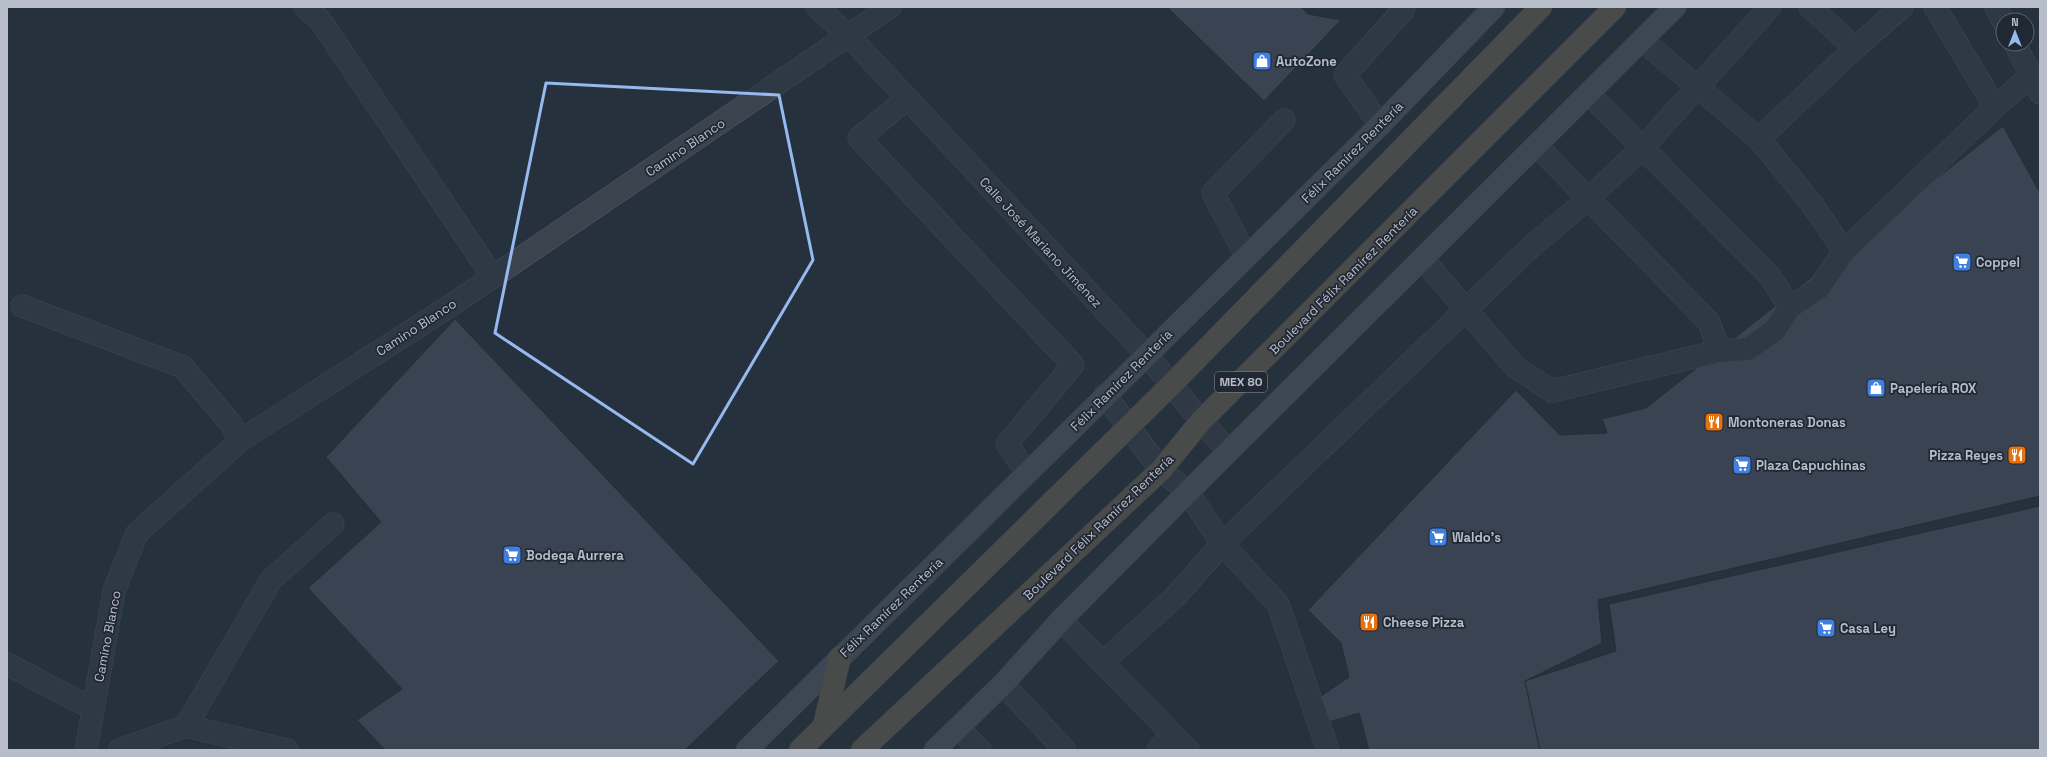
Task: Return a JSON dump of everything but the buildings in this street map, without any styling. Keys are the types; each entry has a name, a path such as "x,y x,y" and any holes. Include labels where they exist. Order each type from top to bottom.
{"highway":[{"path":"800,750 1171,385 1541,7"},
{"name":"Boulevard Félix Ramírez Rentería","path":"862,750 1161,470 1202,421 1615,7"},
{"path":"824,725 840,656"}],"main road":[{"name":"Félix Ramírez Rentería","path":"747,750 1105,394 1380,125 1494,7"},
{"path":"934,750 1003,684 1061,620 1188,492 1675,7"}],"street":[{"path":"305,7 320,20 493,277"},
{"name":"Calle José Mariano Jiménez","path":"817,7 849,36 1147,354 1171,385 1229,451"},
{"name":"Camino Blanco","path":"86,750 114,591 138,533 242,440 493,277 890,7"},
{"path":"1380,125 1345,75 1404,9 1402,7"},
{"path":"1102,663 1175,596 1222,544 1532,246 1588,199 1642,147 1698,88 1770,7"},
{"path":"1810,7 1855,48"},
{"path":"1759,139 1855,48 1902,7"},
{"path":"1935,7 1995,107"},
{"path":"1642,41 1759,139 1812,204 1844,251"},
{"path":"1423,259 1515,367 1552,391 1719,351 1748,349 1775,330 1790,307 1819,288 1844,251 1995,107 2035,84 2019,52"},
{"path":"1589,94 1769,275 1790,307"},
{"path":"907,99 859,138 1073,365 1007,444 1027,473"},
{"path":"1246,256 1213,193 1284,120"},
{"path":"1537,146 1709,322 1719,351"},
{"path":"22,306 183,367 231,424 242,440"},
{"path":"1105,394 1161,470 1188,492 1222,544 1278,604 1328,750"},
{"path":"186,726 270,580 333,524"},
{"path":"1061,620 1188,750"},
{"path":"7,664 93,709"},
{"path":"1003,684 1065,750"},
{"path":"120,750 186,726 287,750"},
{"path":"958,728 980,750"},
{"path":"1158,750 1172,734"}],"highlighted area":[{"path":"546,83 779,95 813,260 693,464 495,333"}],"place":[{"name":"AutoZone","path":"1262,61"},
{"name":"Coppel","path":"1962,262"},
{"name":"Papelería ROX","path":"1876,388"},
{"name":"Montoneras Donas","path":"1714,422"},
{"name":"Pizza Reyes","path":"2017,455"},
{"name":"Plaza Capuchinas","path":"1742,465"},
{"name":"Waldo's","path":"1438,537"},
{"name":"Bodega Aurrera","path":"512,555"},
{"name":"Cheese Pizza","path":"1369,622"},
{"name":"Casa Ley","path":"1826,628"}]}
